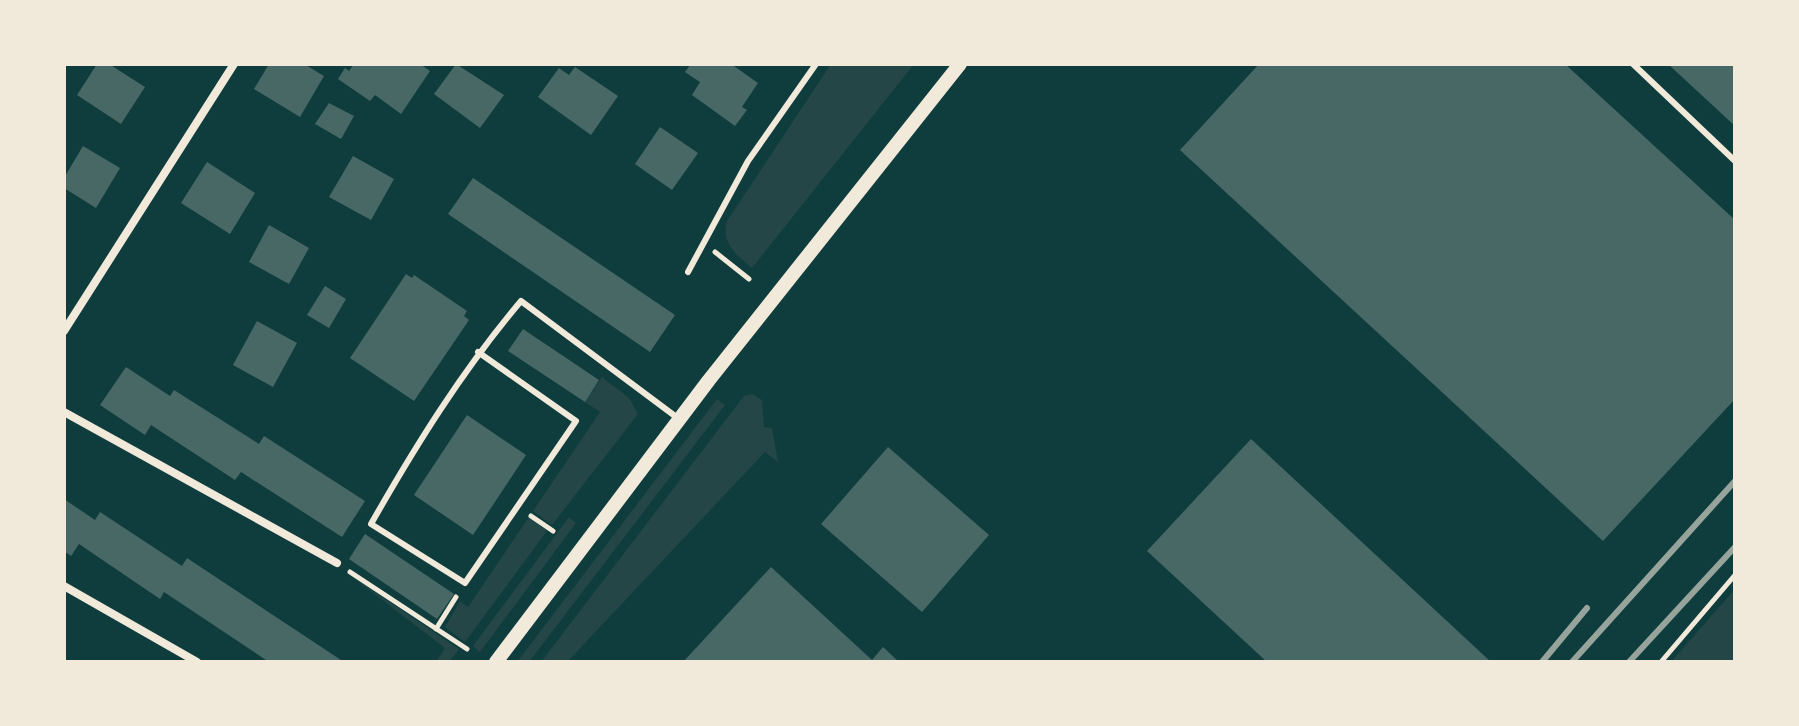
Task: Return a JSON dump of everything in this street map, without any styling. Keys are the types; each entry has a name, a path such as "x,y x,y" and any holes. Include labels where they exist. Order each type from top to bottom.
{"street":[{"path":"64,331 234,64"},
{"path":"496,662 679,419 960,64"},
{"path":"64,412 337,563"},
{"path":"64,586 197,662"}],"lane":[{"path":"688,272 748,161 816,64"},
{"path":"1633,64 1735,161"},
{"path":"478,352 576,421 465,583 371,524 427,426 478,352 521,301 679,419"}],"path":[{"path":"703,242 749,279"},
{"path":"518,506 553,531"},
{"path":"337,563 467,649"},
{"path":"1661,662 1735,575"},
{"path":"436,629 465,583"}],"shaded area":[{"path":"831,64 914,64 752,268 728,242 727,221"},
{"path":"602,377 629,398 638,414 552,525 533,511 600,412 585,402"},
{"path":"752,394 762,400 764,427 772,428 778,462 765,452 567,662 541,662 744,396"},
{"path":"717,399 725,405 529,662 517,662"},
{"path":"529,517 547,531 465,642 445,627 460,601 468,607"},
{"path":"569,517 576,523 480,652 473,646"},
{"path":"351,576 459,649 449,662 436,662 445,648"},
{"path":"1735,589 1735,662 1671,662"}],"building":[{"path":"97,64 109,64 145,87 121,124 77,95"},
{"path":"269,64 304,64 324,76 300,117 254,89"},
{"path":"354,64 420,64 430,71 401,114 375,95 370,101 338,79 345,68 349,71"},
{"path":"456,64 504,95 480,128 434,94"},
{"path":"691,64 731,64 758,83 742,107 747,110 735,126 692,95 700,82 685,72"},
{"path":"1259,64 1565,64 1735,220 1735,399 1603,541 1180,150"},
{"path":"1668,64 1735,64 1735,126"},
{"path":"575,67 618,96 591,135 538,97 559,68 569,75"},
{"path":"329,103 354,116 341,139 315,124"},
{"path":"660,127 698,153 672,190 635,164"},
{"path":"83,146 120,168 96,208 64,188 64,178"},
{"path":"353,156 394,179 371,220 329,197"},
{"path":"207,162 255,193 230,234 181,203"},
{"path":"473,178 675,315 650,352 448,214"},
{"path":"269,225 309,248 289,284 249,262"},
{"path":"406,274 412,278 414,275 467,311 464,316 469,320 414,401 350,358"},
{"path":"325,286 346,299 329,328 307,315"},
{"path":"257,321 297,343 273,387 233,365"},
{"path":"523,329 599,380 585,402 508,351"},
{"path":"126,367 170,396 174,390 259,444 264,436 365,501 342,537 241,472 235,480 151,425 145,435 100,405"},
{"path":"467,415 526,455 473,535 414,495"},
{"path":"1251,439 1491,662 1267,662 1147,551"},
{"path":"888,447 989,535 922,612 821,524"},
{"path":"64,499 95,520 100,512 182,566 187,558 344,662 269,662 164,592 160,599 79,544 71,556 64,551"},
{"path":"365,534 454,594 437,619 349,559"},
{"path":"771,567 872,660 883,647 899,662 683,662"}],"railway":[{"path":"1572,662 1735,481"},
{"path":"1629,662 1735,547"},
{"path":"1542,662 1587,608"}]}
